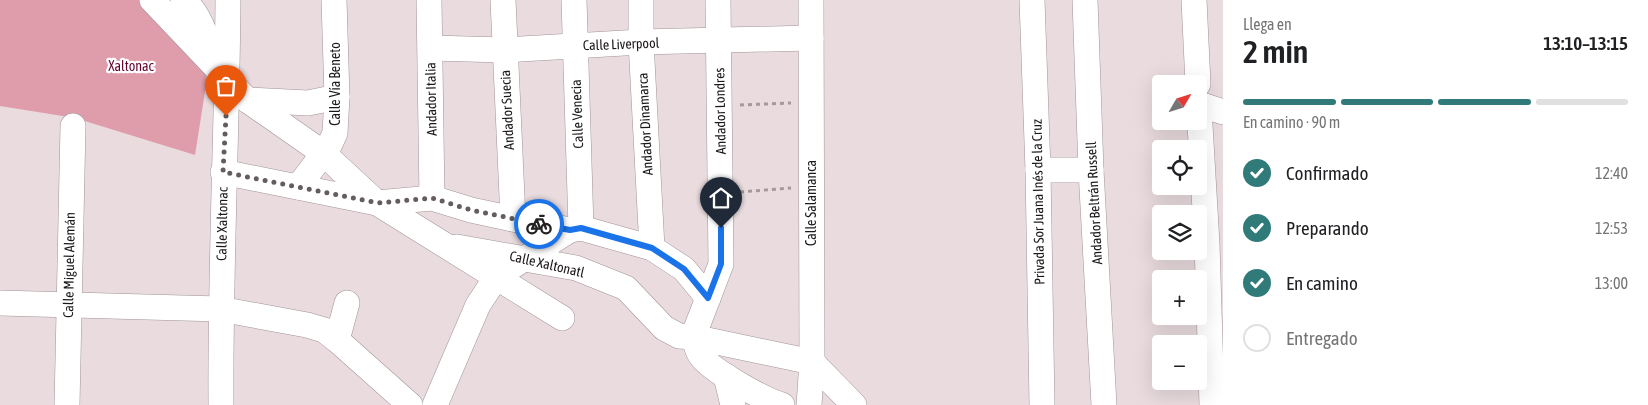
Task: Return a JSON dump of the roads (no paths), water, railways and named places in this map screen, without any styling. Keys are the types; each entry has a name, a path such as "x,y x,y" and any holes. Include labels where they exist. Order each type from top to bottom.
{"street":[{"name":"Calle Xaltonatl","path":"152,0 248,100 323,152 378,203 562,318"},
{"path":"183,0 188,4 206,34 221,72"},
{"path":"221,72 228,0"},
{"name":"Calle Vía Beneto","path":"298,187 328,146 335,133 337,97 334,0"},
{"name":"Andador Italia","path":"429,0 432,198"},
{"name":"Andador Suecia","path":"503,0 513,219"},
{"name":"Calle Venecia","path":"574,0 576,229"},
{"name":"Andador Dinamarca","path":"641,0 641,42 652,248"},
{"name":"Andador Londres","path":"693,337 721,264 718,0"},
{"name":"Calle Salamanca","path":"809,405 812,362 811,0"},
{"name":"Privada Sor Juana Inés de la Cruz","path":"1032,0 1038,170 1042,405"},
{"name":"Andador Beltrán Russell","path":"1085,0 1091,170 1104,405"},
{"path":"1194,0 1198,75"},
{"name":"Calle Liverpool","path":"431,48 504,50 641,42 810,38"},
{"name":"Calle Xaltonac","path":"221,72 223,172 220,309 221,405"},
{"path":"248,100 308,103 337,97"},
{"path":"1208,107 1223,112"},
{"name":"Calle Miguel Alemán","path":"67,405 73,126"},
{"path":"1202,130 1215,246 1217,381 1212,405"},
{"path":"1038,170 1091,170"},
{"name":"Calle Xaltonatl","path":"223,172 378,203 432,198 471,210 576,229 652,248 684,269 708,298"},
{"path":"435,405 478,305 496,276 576,229"},
{"name":"Calle Xaltonatl","path":"445,244 576,268 626,288 664,328 679,336 693,337 812,362"},
{"path":"0,303 220,309 307,325 324,330 337,340 410,405"},
{"path":"337,340 347,303"},
{"path":"693,337 701,356 726,376 776,404"},
{"path":"812,362 854,405"},
{"path":"726,376 733,405"}],"park label":[{"name":"Xaltonac","path":"131,66"}]}
